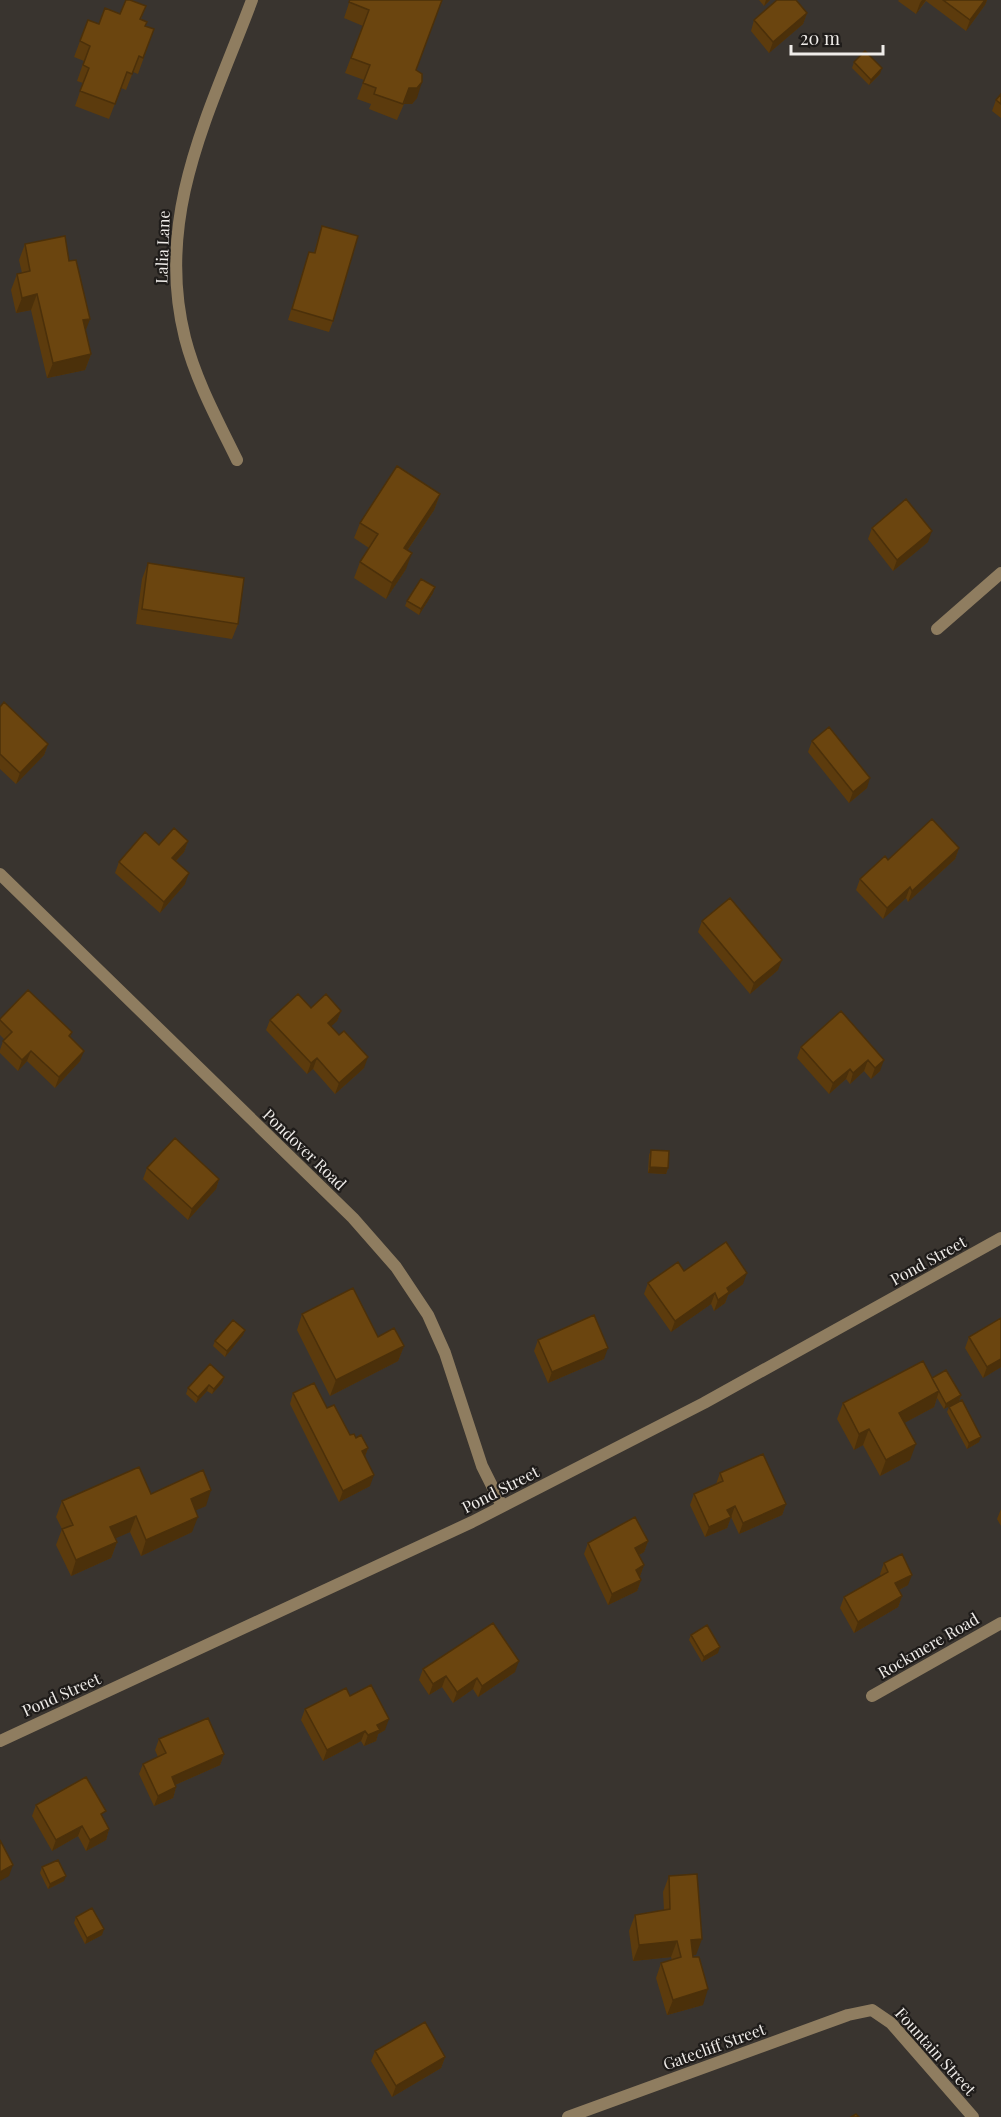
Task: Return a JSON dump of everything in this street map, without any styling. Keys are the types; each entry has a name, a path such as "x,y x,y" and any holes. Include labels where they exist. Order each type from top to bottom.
{"street":[{"name":"Lalia Lane","path":"237,460 199,377 186,340 177,292 175,254 177,225 189,168 252,0"},
{"path":"937,629 1001,573"},
{"name":"Pondover Road","path":"0,874 345,1210 396,1267 421,1302 438,1334 482,1466 502,1506"},
{"name":"Pond Street","path":"0,1741 350,1581 502,1506 714,1397 1001,1238"},
{"name":"Rockmere Road","path":"872,1696 1001,1623"},
{"name":"Gatecliff Street","path":"568,2117 848,2015 872,2010"},
{"name":"Fountain Street","path":"872,2010 891,2023 973,2117"}],"building":[{"path":"126,0 146,6 140,19 147,22 145,26 154,29 143,58 139,56 132,74 127,72 115,104 80,91 89,68 83,65 90,46 80,41 88,20 99,24 105,8 120,14"},
{"path":"350,0 442,0 416,70 422,74 422,82 417,88 409,88 403,104 374,94 376,88 363,83 370,65 351,58 369,10 349,2"},
{"path":"777,0 796,0 807,13 773,42 754,20"},
{"path":"943,0 985,0 970,20"},
{"path":"865,51 882,68 871,80 854,62"},
{"path":"1001,94 1001,104 996,100"},
{"path":"322,226 358,236 333,321 292,309 309,252 315,253"},
{"path":"65,236 69,261 76,260 90,319 83,320 91,354 53,363 37,294 22,298 17,274 30,271 25,244"},
{"path":"397,466 440,494 404,548 412,553 392,583 360,562 378,534 360,523"},
{"path":"906,499 932,531 897,560 872,528"},
{"path":"148,563 244,578 238,624 142,609"},
{"path":"421,579 435,587 421,609 407,601"},
{"path":"4,702 48,744 20,773 0,754 0,707"},
{"path":"829,727 870,778 853,792 812,741"},
{"path":"932,819 959,848 912,891 910,887 887,908 860,879 885,856 888,860"},
{"path":"174,828 188,841 172,858 189,873 164,902 119,862 145,832 159,845"},
{"path":"730,898 782,960 754,983 702,921"},
{"path":"28,990 72,1032 69,1036 84,1051 59,1077 31,1051 22,1060 3,1041 12,1032 0,1019"},
{"path":"298,994 311,1008 326,994 341,1011 328,1023 339,1035 344,1031 368,1057 339,1083 317,1058 311,1063 270,1020"},
{"path":"841,1011 884,1060 875,1068 868,1060 853,1073 850,1069 833,1083 801,1047"},
{"path":"175,1138 219,1179 192,1209 147,1168"},
{"path":"651,1150 669,1151 668,1168 650,1167"},
{"path":"726,1242 747,1273 727,1288 729,1292 718,1300 715,1293 675,1321 648,1283 678,1262 684,1271"},
{"path":"353,1288 378,1337 394,1328 404,1346 336,1380 302,1314"},
{"path":"594,1315 608,1348 552,1372 538,1340"},
{"path":"1001,1318 1001,1359 987,1367 969,1337"},
{"path":"233,1320 245,1330 227,1351 215,1341"},
{"path":"923,1361 939,1391 899,1413 916,1444 886,1460 869,1429 859,1434 843,1403"},
{"path":"210,1364 224,1377 214,1389 209,1385 198,1397 188,1388"},
{"path":"946,1370 961,1395 946,1404 932,1378"},
{"path":"314,1383 327,1408 334,1405 350,1435 354,1434 356,1438 361,1435 368,1448 362,1451 374,1475 343,1491 293,1393"},
{"path":"962,1400 981,1437 969,1443 949,1407"},
{"path":"763,1454 786,1504 743,1523 735,1506 727,1510 731,1517 709,1527 694,1494 723,1481 720,1473"},
{"path":"139,1467 151,1494 203,1470 211,1490 191,1499 198,1517 146,1540 136,1516 110,1527 117,1542 76,1560 62,1529 73,1525 62,1501"},
{"path":"635,1517 648,1541 635,1548 644,1565 636,1570 641,1580 612,1594 588,1543"},
{"path":"902,1554 912,1575 895,1583 902,1596 858,1622 844,1597 888,1572 884,1563"},
{"path":"493,1623 519,1661 482,1686 477,1678 457,1692 446,1676 433,1684 423,1669"},
{"path":"707,1625 720,1647 704,1657 691,1635"},
{"path":"371,1685 389,1719 377,1725 380,1730 368,1735 365,1731 327,1750 305,1709 346,1688 350,1696"},
{"path":"208,1718 224,1754 172,1777 176,1787 158,1796 143,1764 166,1753 159,1739"},
{"path":"86,1777 106,1811 101,1814 109,1829 90,1840 82,1826 56,1840 36,1805"},
{"path":"0,1840 13,1865 0,1872"},
{"path":"58,1860 66,1876 50,1884 42,1867"},
{"path":"697,1874 702,1939 691,1940 693,1957 699,1957 708,1989 673,2000 661,1963 681,1957 677,1941 639,1945 635,1915 670,1909 669,1876"},
{"path":"92,1908 104,1929 87,1938 76,1917"},
{"path":"425,2022 445,2057 396,2086 375,2051"}]}
